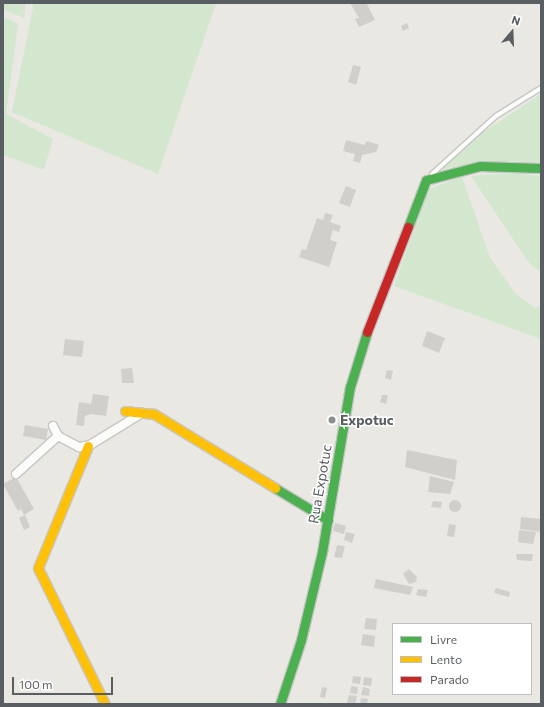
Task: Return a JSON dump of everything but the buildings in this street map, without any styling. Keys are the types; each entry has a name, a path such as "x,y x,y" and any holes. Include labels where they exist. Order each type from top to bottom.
{"street":[{"path":"426,180 454,170 480,166 541,168"},
{"name":"Rua Expotuc","path":"280,704 301,640 328,520 358,358 426,180"},
{"path":"125,411 154,414 328,520"},
{"path":"53,426 58,436 79,447 88,446 142,413"},
{"path":"16,474 58,436"},
{"path":"88,446 38,568 105,704"}],"lane":[{"path":"426,180 496,116 541,88"}],"green space":[{"path":"3,3 26,3 24,18 3,9"},
{"path":"34,3 216,3 158,174 12,112"},
{"path":"3,17 18,24 6,114 53,139 44,170 3,155"},
{"path":"541,94 541,162 481,161 440,170 476,137"},
{"path":"510,173 541,176 541,272 529,263 471,176"},
{"path":"462,177 490,258 516,294 535,308 541,306 541,339 394,286 429,189"}],"traffic: fast":[{"path":"408,227 426,180 480,166 541,168"},
{"path":"280,704 301,640 322,552 350,387 367,332"},
{"path":"275,488 328,520"}],"traffic: slow":[{"path":"125,411 154,414 275,488"},
{"path":"88,446 38,568 105,704"}],"traffic: jam":[{"path":"367,332 408,227"}],"place":[{"name":"Expotuc","path":"332,420"}]}
